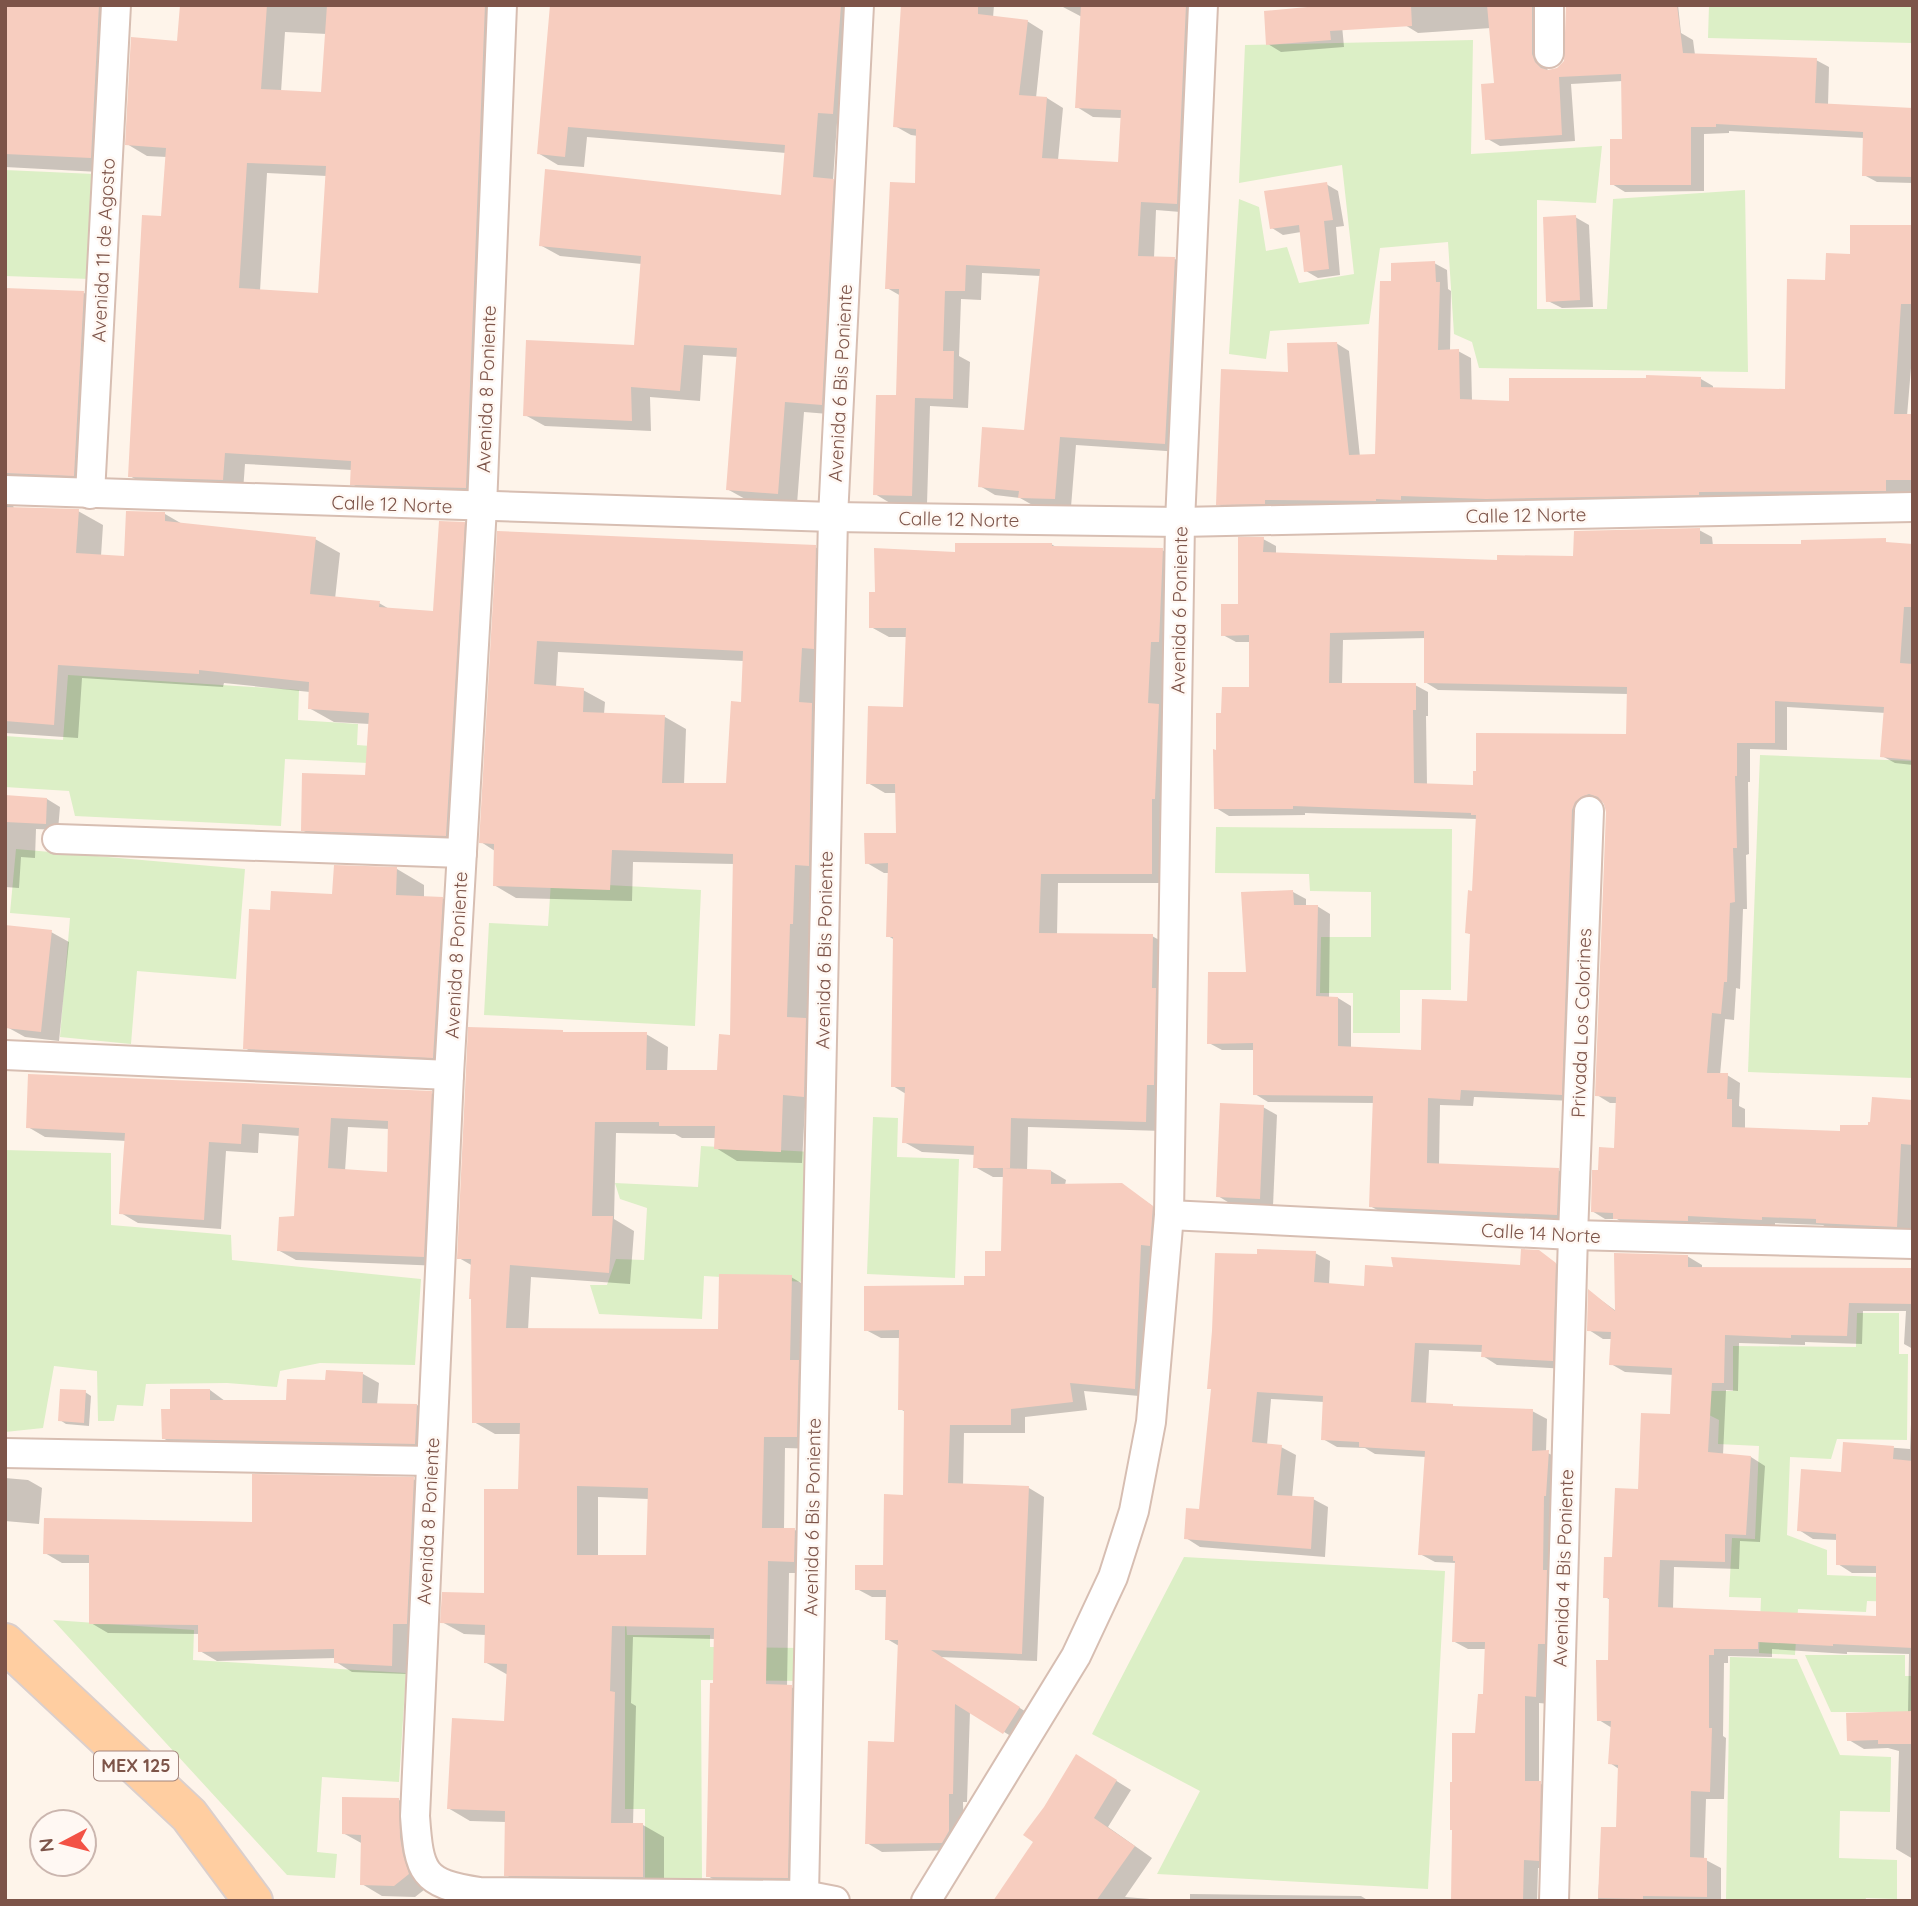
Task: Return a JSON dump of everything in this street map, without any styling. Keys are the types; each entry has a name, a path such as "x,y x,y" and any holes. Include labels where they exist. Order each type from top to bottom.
{"main road":[{"name":"MEX 125","path":"5,1643 189,1815 253,1901"}],"street":[{"name":"Avenida 11 de Agosto","path":"90,494 116,5"},
{"name":"Avenida 8 Poniente","path":"502,5 482,507 449,1076 431,1461 415,1816 417,1848 423,1869 435,1881 451,1888 480,1892 804,1895"},
{"name":"Avenida 6 Bis Poniente","path":"804,1895 833,517 859,5"},
{"name":"Avenida 6 Poniente","path":"1169,1214 1180,522 1203,5"},
{"path":"1549,5 1549,53"},
{"name":"Calle 12 Norte","path":"5,490 833,517 1180,522 1913,508"},
{"name":"Privada Los Colorines","path":"1573,1235 1589,811"},
{"path":"57,839 462,853"},
{"path":"5,1055 449,1076"},
{"path":"926,1901 1076,1656 1113,1577 1134,1511 1151,1422 1169,1214"},
{"name":"Calle 14 Norte","path":"1169,1214 1573,1235 1913,1244"},
{"name":"Avenida 4 Bis Poniente","path":"1554,1901 1573,1235"},
{"path":"5,1453 431,1461"},
{"path":"804,1895 835,1901"}],"green space":[{"path":"1709,5 1913,5 1913,43 1708,38"},
{"path":"1473,40 1471,154 1602,146 1596,203 1537,200 1537,309 1607,309 1613,199 1745,190 1748,372 1479,368 1472,342 1454,334 1448,242 1380,248 1369,324 1270,331 1266,359 1229,354 1239,199 1259,207 1266,251 1287,247 1299,283 1354,274 1342,165 1239,183 1245,45"},
{"path":"5,170 94,174 90,279 5,276"},
{"path":"68,675 299,690 298,720 358,724 357,745 438,751 431,766 285,759 281,826 75,816 69,791 5,787 5,736 63,740"},
{"path":"1760,755 1913,761 1913,1078 1748,1072"},
{"path":"1216,827 1452,829 1451,990 1400,990 1400,1033 1353,1033 1353,993 1320,993 1321,937 1371,937 1371,892 1310,891 1309,874 1215,873"},
{"path":"16,849 245,869 236,979 137,971 131,1044 60,1037 70,918 10,913"},
{"path":"551,882 701,890 695,1026 484,1015 489,923 548,926"},
{"path":"873,1117 898,1118 897,1157 959,1159 955,1278 867,1274"},
{"path":"701,1146 812,1152 805,1282 704,1276 702,1319 599,1314 590,1285 607,1285 616,1259 644,1260 647,1208 620,1199 615,1183 698,1187"},
{"path":"5,1150 111,1153 111,1225 231,1235 232,1260 421,1279 415,1365 320,1363 280,1371 277,1387 227,1383 146,1384 143,1406 117,1405 114,1421 98,1421 97,1371 54,1366 43,1428 5,1432"},
{"path":"1857,1313 1899,1313 1899,1354 1908,1354 1907,1440 1837,1439 1831,1459 1790,1457 1787,1535 1827,1550 1827,1575 1906,1578 1905,1602 1867,1601 1866,1612 1798,1609 1795,1655 1759,1653 1761,1598 1729,1597 1732,1538 1755,1539 1759,1446 1718,1444 1719,1420 1705,1413 1705,1391 1733,1391 1733,1346 1856,1347"},
{"path":"1184,1557 1445,1571 1428,1889 1157,1874 1200,1791 1092,1734"},
{"path":"625,1611 627,1635 710,1635 710,1647 801,1648 802,1681 701,1680 702,1884 645,1884 645,1809 625,1809"},
{"path":"53,1620 194,1630 193,1660 406,1673 399,1782 322,1777 317,1852 337,1854 335,1878 287,1875"},
{"path":"1805,1655 1905,1655 1905,1676 1913,1676 1913,1712 1831,1712"},
{"path":"1730,1657 1797,1659 1840,1755 1891,1757 1890,1812 1840,1811 1839,1858 1897,1860 1897,1899 1726,1899"}],"building":[{"path":"5,5 99,5 91,158 5,154"},
{"path":"180,5 267,5 261,89 321,92 327,5 485,5 466,488 350,485 351,461 225,453 223,480 128,477 142,215 161,216 166,148 125,145 131,37 177,41","holes":["247,163 326,166 318,293 239,288"]},
{"path":"550,5 841,5 833,114 818,113 813,177 834,179 822,405 785,402 778,494 726,490 737,348 684,345 680,391 631,387 632,421 523,416 526,340 634,345 641,256 539,246 545,169 781,195 785,145 568,127 565,157 537,154"},
{"path":"901,5 978,5 978,14 1028,20 1019,95 1047,97 1042,158 1118,162 1121,110 1075,108 1081,5 1186,5 1177,204 1141,202 1138,256 1175,257 1165,444 1060,437 1055,499 1018,498 1019,491 978,487 982,427 1024,430 1040,269 966,265 965,291 945,291 943,351 954,351 953,399 915,398 912,496 873,495 876,395 896,395 899,289 885,289 890,182 915,183 916,129 893,127"},
{"path":"1329,5 1411,5 1412,26 1330,31 1331,40 1266,45 1264,11"},
{"path":"1487,5 1532,5 1532,54 1541,68 1548,70 1557,68 1564,61 1566,5 1677,5 1683,53 1817,58 1815,103 1913,108 1913,177 1862,176 1863,132 1716,124 1716,127 1691,127 1691,185 1610,185 1610,139 1622,139 1621,74 1559,77 1562,135 1485,140 1481,84 1494,83"},
{"path":"1327,182 1333,220 1324,221 1329,269 1304,272 1299,225 1270,229 1264,191"},
{"path":"1576,215 1580,300 1546,302 1543,217"},
{"path":"1850,225 1913,225 1913,304 1901,304 1894,414 1913,414 1913,480 1886,480 1886,491 1699,492 1699,495 1486,499 1401,496 1401,500 1265,500 1265,504 1216,505 1221,369 1288,372 1287,343 1337,342 1349,455 1375,454 1380,281 1391,281 1391,263 1435,261 1436,282 1440,282 1438,350 1459,349 1460,399 1509,401 1509,378 1646,378 1646,375 1701,377 1701,387 1785,389 1787,279 1825,280 1826,253 1850,254"},
{"path":"5,288 84,291 74,476 5,473"},
{"path":"5,507 79,509 76,553 124,556 126,511 165,512 165,521 316,537 310,594 380,601 379,607 433,611 439,521 465,522 446,836 301,831 302,773 365,775 369,713 308,709 309,682 199,670 199,674 58,665 54,725 5,721"},
{"path":"1700,528 1700,544 1801,544 1801,540 1886,538 1886,542 1913,544 1913,607 1904,607 1900,663 1913,664 1913,760 1880,757 1884,707 1775,701 1775,743 1737,743 1737,848 1733,848 1735,902 1730,903 1727,982 1724,982 1721,1014 1712,1013 1707,1073 1728,1073 1727,1099 1732,1099 1732,1127 1840,1131 1840,1125 1868,1125 1872,1097 1913,1100 1913,1145 1901,1144 1897,1227 1762,1217 1762,1220 1688,1216 1688,1221 1613,1219 1613,1213 1591,1212 1592,1170 1598,1170 1599,1147 1614,1148 1616,1097 1595,1096 1606,812 1598,797 1589,794 1575,802 1572,810 1562,1095 1461,1090 1460,1100 1428,1098 1427,1163 1559,1168 1557,1215 1369,1207 1373,1096 1253,1095 1253,1043 1207,1044 1208,972 1246,972 1241,892 1293,890 1294,905 1318,905 1316,996 1338,997 1338,1046 1421,1050 1422,999 1467,1001 1470,934 1465,933 1468,890 1472,891 1476,815 1293,806 1293,809 1214,809 1213,749 1216,750 1216,713 1221,713 1222,687 1249,687 1249,635 1221,636 1221,604 1238,604 1238,537 1264,537 1263,552 1497,560 1497,555 1573,556 1574,531","holes":["1424,631 1424,683 1627,687 1626,734 1476,733 1476,771 1473,771 1473,785 1414,783 1413,710 1416,710 1416,683 1329,683 1330,633"]},
{"path":"497,531 816,545 814,649 802,648 799,702 812,703 809,866 795,865 787,1017 806,1018 804,1097 783,1095 781,1152 714,1149 715,1126 659,1126 659,1122 595,1122 592,1216 613,1216 609,1273 510,1265 506,1328 718,1329 719,1274 792,1275 790,1360 799,1360 797,1437 764,1437 762,1528 795,1528 794,1562 768,1561 766,1684 792,1685 788,1878 706,1877 710,1683 713,1683 714,1628 612,1626 610,1691 615,1692 611,1823 643,1823 643,1877 504,1876 505,1811 447,1809 452,1718 504,1721 507,1664 484,1663 485,1625 440,1623 442,1592 484,1593 484,1489 518,1489 520,1423 472,1423 469,1299 471,1259 457,1259 468,1027 563,1032 647,1032 646,1070 717,1070 719,1034 730,1035 733,854 612,850 610,890 493,886 494,844 479,843","holes":["537,641 743,651 741,702 731,701 726,783 662,783 665,715 583,712 584,688 534,684","577,1486 648,1488 646,1555 577,1555"]},
{"path":"955,543 1052,543 1052,546 1163,548 1159,642 1151,642 1148,703 1159,704 1155,799 1152,799 1152,874 1041,874 1039,933 1153,934 1152,988 1156,988 1154,1085 1147,1085 1146,1122 1011,1118 1010,1168 973,1168 974,1146 902,1143 905,1087 891,1087 893,937 886,937 888,863 865,864 864,833 896,833 895,784 866,784 868,706 903,707 906,628 869,628 869,592 875,592 874,548 955,552"},
{"path":"5,795 47,798 46,824 5,822"},
{"path":"334,865 397,867 396,895 443,897 433,1058 243,1049 249,909 270,910 271,891 332,894"},
{"path":"5,925 52,930 41,1032 5,1028"},
{"path":"28,1074 432,1091 424,1257 277,1251 279,1217 294,1216 299,1128 242,1124 241,1144 209,1142 204,1220 119,1214 125,1133 26,1128","holes":["331,1118 388,1121 387,1172 328,1168"]},
{"path":"1220,1103 1264,1105 1260,1199 1216,1197"},
{"path":"1003,1168 1051,1170 1051,1184 1122,1183 1153,1206 1150,1246 1141,1245 1135,1389 1070,1383 1073,1402 1011,1409 1011,1425 950,1425 948,1483 1029,1486 1022,1654 931,1650 1020,1707 1003,1734 955,1704 953,1794 949,1794 949,1831 942,1843 865,1844 868,1741 894,1742 898,1640 885,1640 886,1590 855,1590 855,1565 883,1565 884,1494 903,1495 904,1410 898,1410 899,1330 864,1331 864,1286 964,1285 964,1276 985,1276 985,1251 1001,1251"},
{"path":"1257,1249 1316,1251 1314,1282 1364,1286 1365,1265 1393,1267 1391,1257 1520,1265 1521,1249 1539,1250 1556,1263 1553,1361 1481,1357 1482,1345 1415,1343 1411,1402 1533,1409 1532,1451 1549,1450 1544,1496 1543,1570 1547,1570 1545,1644 1538,1644 1536,1697 1525,1696 1525,1781 1541,1781 1539,1861 1524,1860 1523,1901 1451,1901 1452,1733 1475,1733 1478,1694 1483,1694 1485,1642 1452,1642 1453,1556 1418,1555 1425,1451 1359,1447 1359,1442 1321,1440 1323,1396 1257,1392 1252,1442 1282,1445 1277,1495 1314,1497 1311,1549 1184,1539 1186,1508 1199,1509 1211,1389 1207,1389 1215,1253 1257,1254"},
{"path":"1614,1253 1688,1255 1688,1267 1913,1268 1913,1304 1849,1303 1847,1336 1791,1335 1791,1338 1725,1335 1724,1383 1712,1383 1708,1452 1751,1456 1746,1535 1725,1534 1725,1562 1660,1560 1658,1607 1876,1616 1876,1566 1836,1565 1836,1534 1797,1531 1801,1469 1841,1472 1843,1442 1894,1446 1893,1459 1913,1461 1913,1648 1758,1642 1758,1649 1714,1649 1714,1655 1709,1655 1709,1728 1712,1728 1710,1792 1691,1791 1690,1857 1707,1858 1707,1897 1598,1898 1601,1827 1616,1827 1618,1765 1608,1764 1611,1721 1597,1721 1596,1660 1608,1660 1609,1598 1603,1598 1604,1557 1612,1557 1615,1488 1638,1489 1641,1413 1670,1414 1672,1368 1609,1365 1611,1332 1587,1331 1588,1289 1615,1311"},
{"path":"326,1370 363,1372 362,1403 417,1404 415,1444 162,1439 161,1409 170,1409 170,1389 210,1389 210,1400 286,1400 287,1379 325,1380"},
{"path":"60,1389 86,1390 84,1423 58,1421"},
{"path":"252,1474 414,1477 407,1624 393,1624 392,1666 334,1663 334,1649 198,1652 198,1625 89,1624 89,1555 43,1554 44,1518 252,1522"},
{"path":"1912,1711 1912,1744 1878,1744 1878,1740 1847,1741 1846,1713"},
{"path":"1076,1754 1117,1780 1094,1818 1135,1846 1096,1901 993,1901 1033,1842 1023,1835 1044,1807"},
{"path":"342,1797 399,1798 400,1837 409,1874 394,1886 360,1885 361,1835 342,1834"}]}
